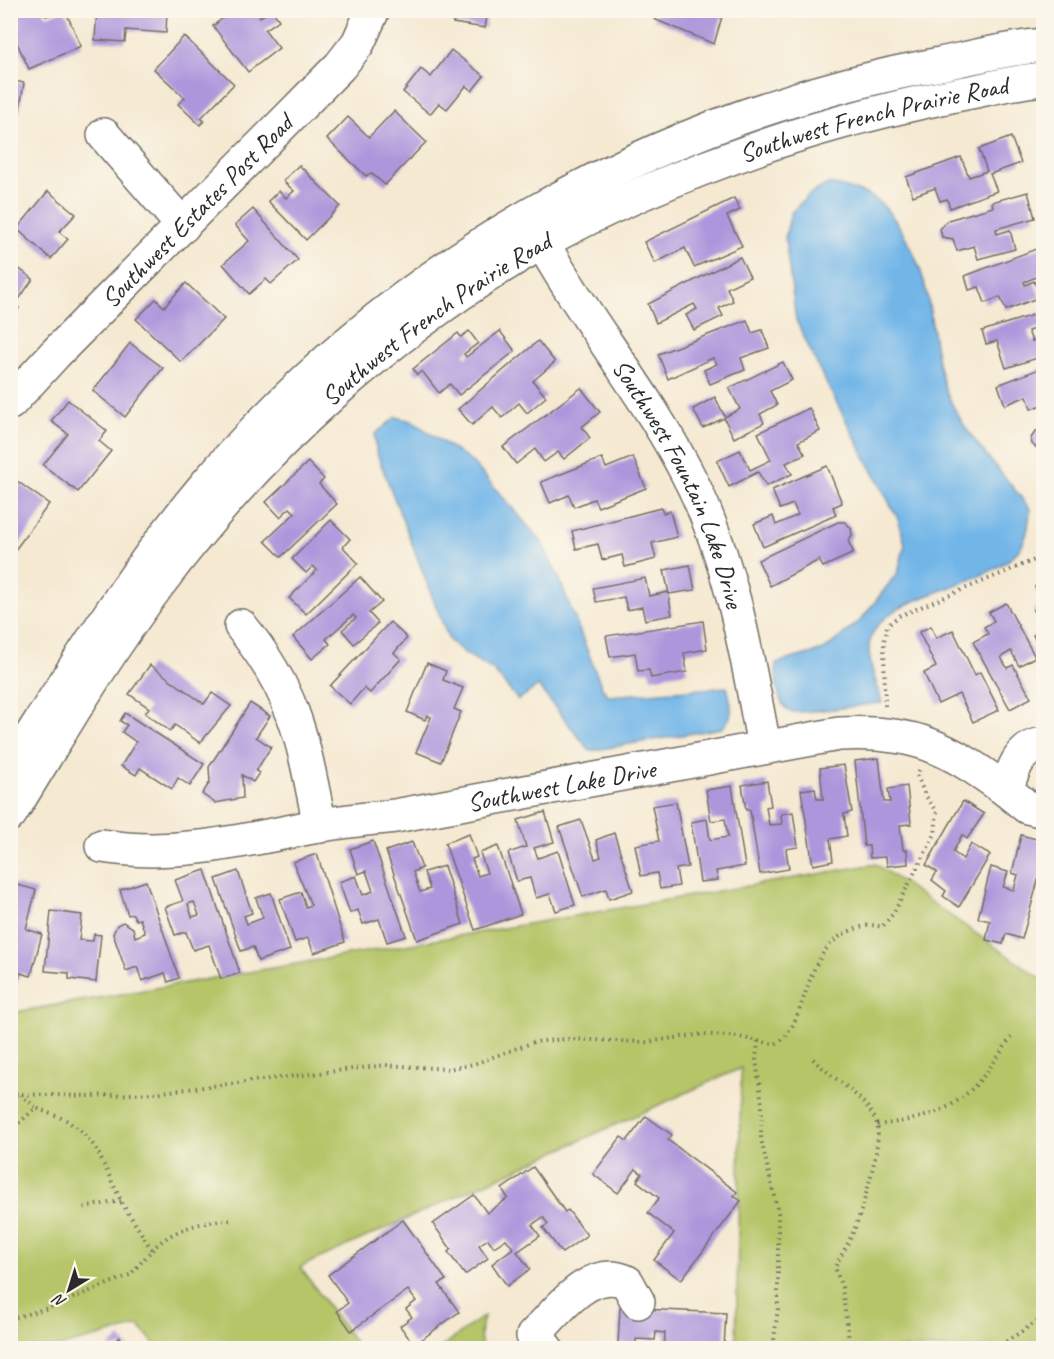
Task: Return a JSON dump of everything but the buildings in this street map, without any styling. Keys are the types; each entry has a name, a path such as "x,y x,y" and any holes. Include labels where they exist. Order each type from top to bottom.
{"street":[{"name":"Southwest Estates Post Road","path":"10,403 55,354 340,66 358,43 373,10"},
{"name":"Southwest French Prairie Road","path":"10,769 152,552 208,481 291,395 377,318 468,252 527,214 613,168 714,127 819,91 883,74 1044,45"},
{"name":"Southwest French Prairie Road","path":"10,814 106,660 157,586 213,516 253,471 380,353 473,286 542,243 620,204 719,162 825,126 888,108 1044,79"},
{"path":"104,135 183,226"},
{"name":"Southwest Fountain Lake Drive","path":"527,214 542,243 650,410 693,485 720,547 739,612 764,746"},
{"path":"241,626 265,656 287,694 302,735 320,825"},
{"name":"Southwest Lake Drive","path":"102,846 153,852 228,844 320,825 395,816 764,746 839,734 886,733 929,743 948,752 1006,790 1027,807 1044,811"},
{"path":"1006,790 1016,761 1035,745 1044,744"},
{"path":"540,1342 572,1296 594,1281 611,1277 627,1282 633,1288 638,1302"}],"path":[{"path":"886,733 884,641 887,626 899,616 1044,556"},
{"path":"10,1094 89,1096 154,1093 386,1065 448,1069 474,1064 534,1042 566,1039 646,1042 703,1034 775,1044 783,1041 789,1033 809,977 827,948 846,932 869,924 882,927 893,914 935,834 937,811 917,774 921,766"},
{"path":"878,1125 932,1116 949,1109 990,1070 1011,1037"},
{"path":"758,1041 756,1059 762,1104 761,1139 778,1213 778,1307 773,1348"},
{"path":"813,1059 856,1097 878,1125 874,1162 854,1230 835,1267 842,1288 850,1348"},
{"path":"20,1095 36,1108 66,1120 82,1132 104,1161 121,1201 152,1250"},
{"path":"10,1131 36,1108"},
{"path":"84,1207 121,1201"},
{"path":"10,1320 48,1308 130,1275 152,1250 175,1232 193,1225 233,1220"},
{"path":"996,1348 1044,1317"}],"green space":[{"path":"876,864 1043,980 1043,1348 736,1348 741,1068 300,1267 359,1348 158,1348 139,1326 55,1348 11,1348 11,1013"},
{"path":"484,1316 480,1334 482,1348 440,1348"}],"water":[{"path":"828,184 868,195 878,202 898,224 920,269 938,360 949,398 976,442 1030,509 1028,529 1023,544 1005,562 984,574 909,603 889,615 874,630 869,656 882,703 794,712 789,711 781,702 776,663 824,650 861,620 898,572 905,544 898,519 823,377 796,320 785,238 791,213 810,194"},
{"path":"396,417 412,421 473,463 541,541 559,578 602,688 609,696 727,687 731,714 722,728 590,751 538,686 518,700 493,670 466,654 449,640 376,451 375,434"}]}
